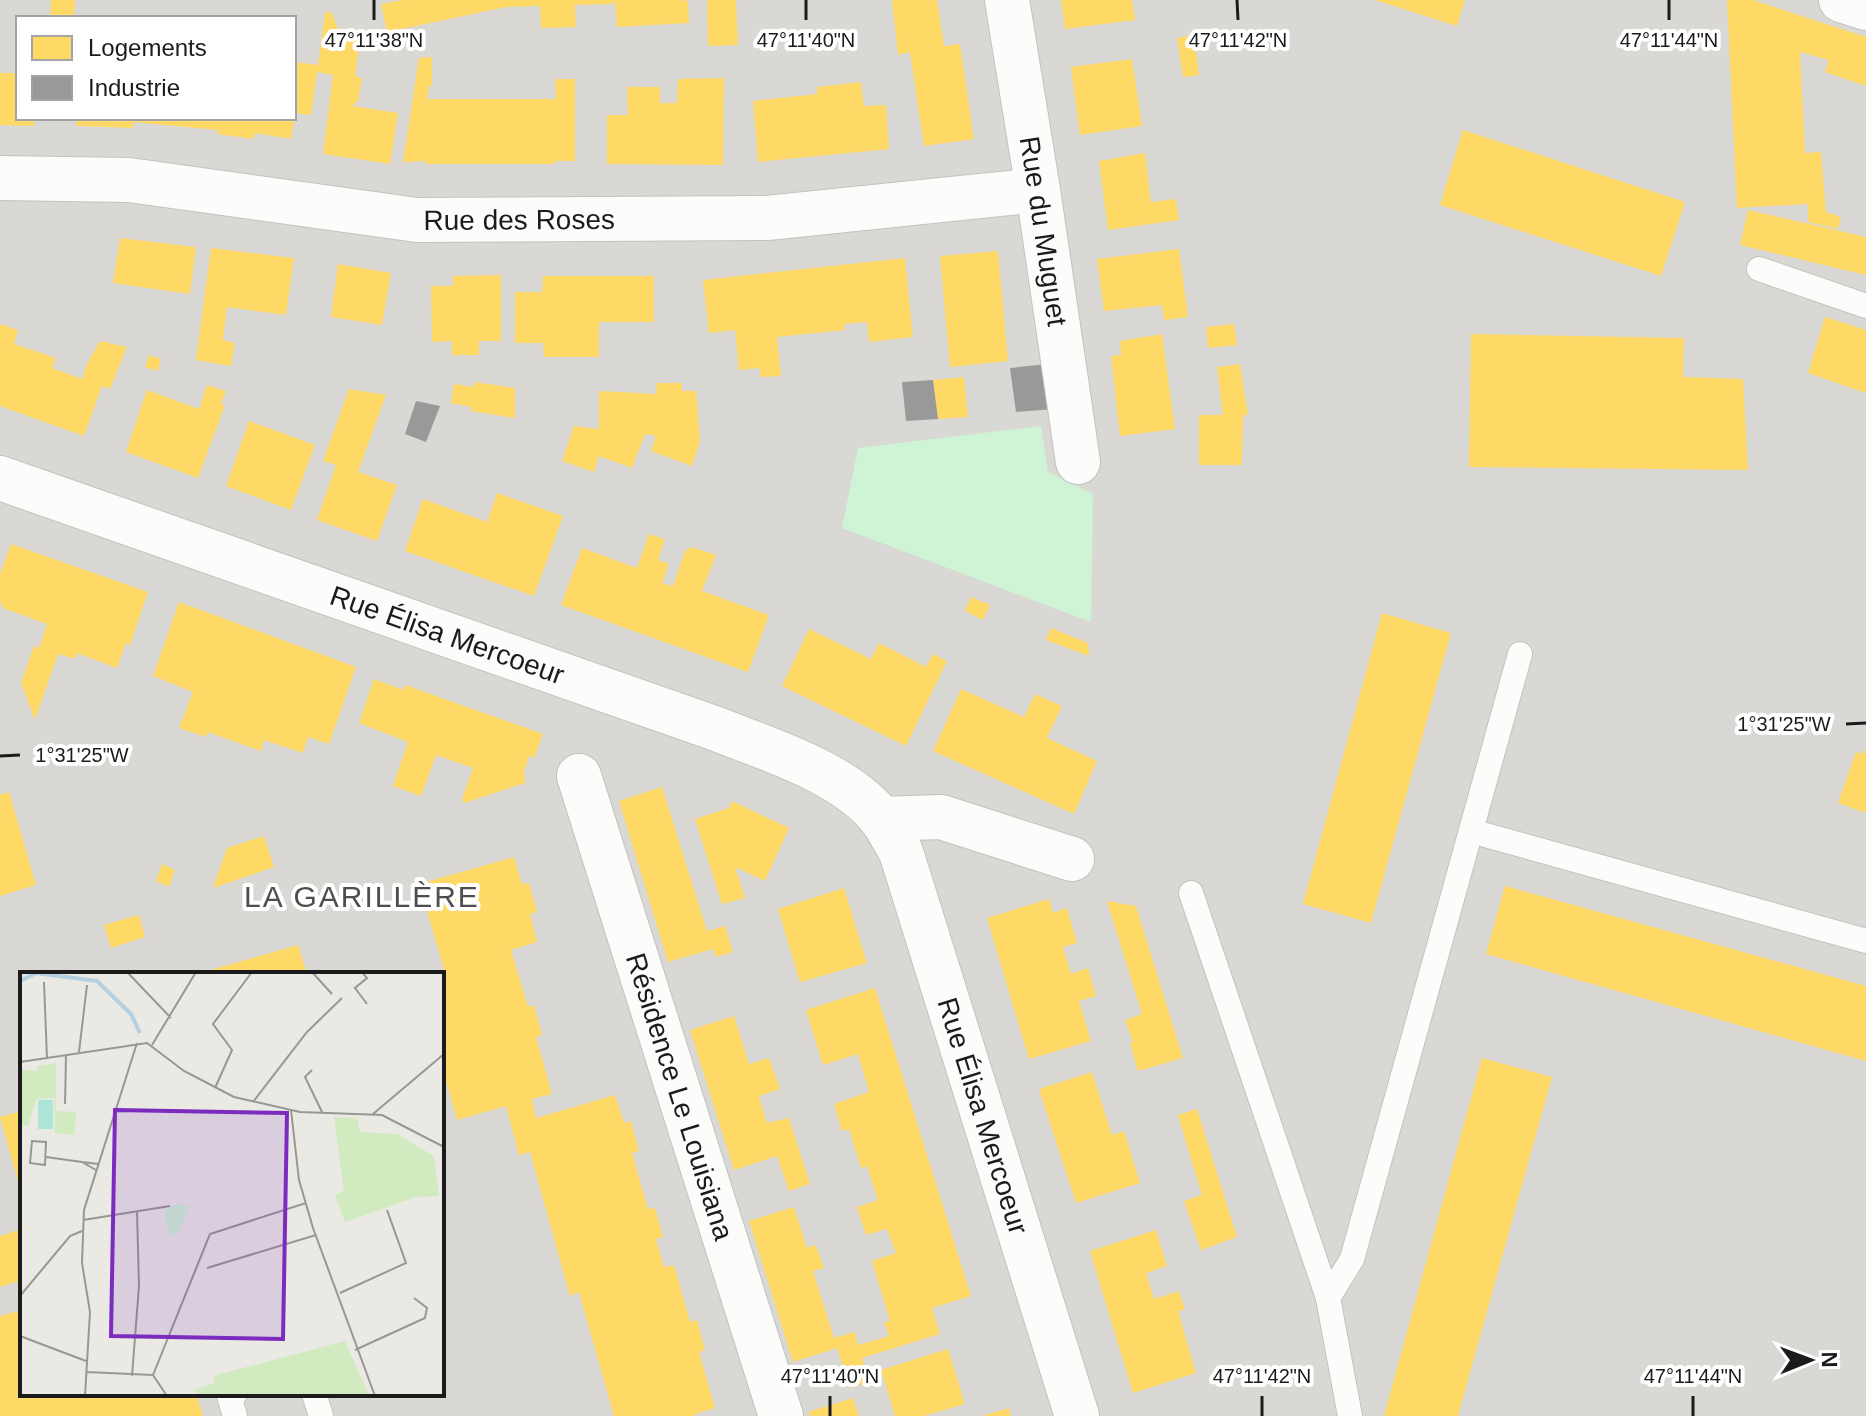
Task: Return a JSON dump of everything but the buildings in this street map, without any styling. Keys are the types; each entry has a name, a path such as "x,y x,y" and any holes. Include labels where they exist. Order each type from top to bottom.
{"street":[{"name":"Rue du Muguet","path":"1007,0 1078,462"},
{"path":"1841,0 1866,8"},
{"name":"Rue des Roses","path":"0,178 129,180 417,220 767,218 1038,190"},
{"name":"Rue Élisa Mercoeur","path":"0,478 714,728 816,770 856,794 881,819 901,852 1077,1416"},
{"name":"Résidence Le Louisiana","path":"579,776 781,1416"},
{"path":"881,819 941,817 1072,859"}],"lane":[{"path":"1759,269 1866,306"},
{"path":"1328,1298 1352,1259 1520,654"},
{"path":"1471,831 1866,941"},
{"path":"1191,893 1328,1298 1350,1416"},
{"path":"229,1396 235,1416"},
{"path":"315,1396 321,1416"}],"shaded area":[{"path":"0,0 1866,0 1866,1416 0,1416"}],"green space":[{"path":"1041,426 1048,472 1093,494 1091,622 842,528 858,448"}],"district":[{"name":"LA GARILLÈRE","path":"362,896"}]}
